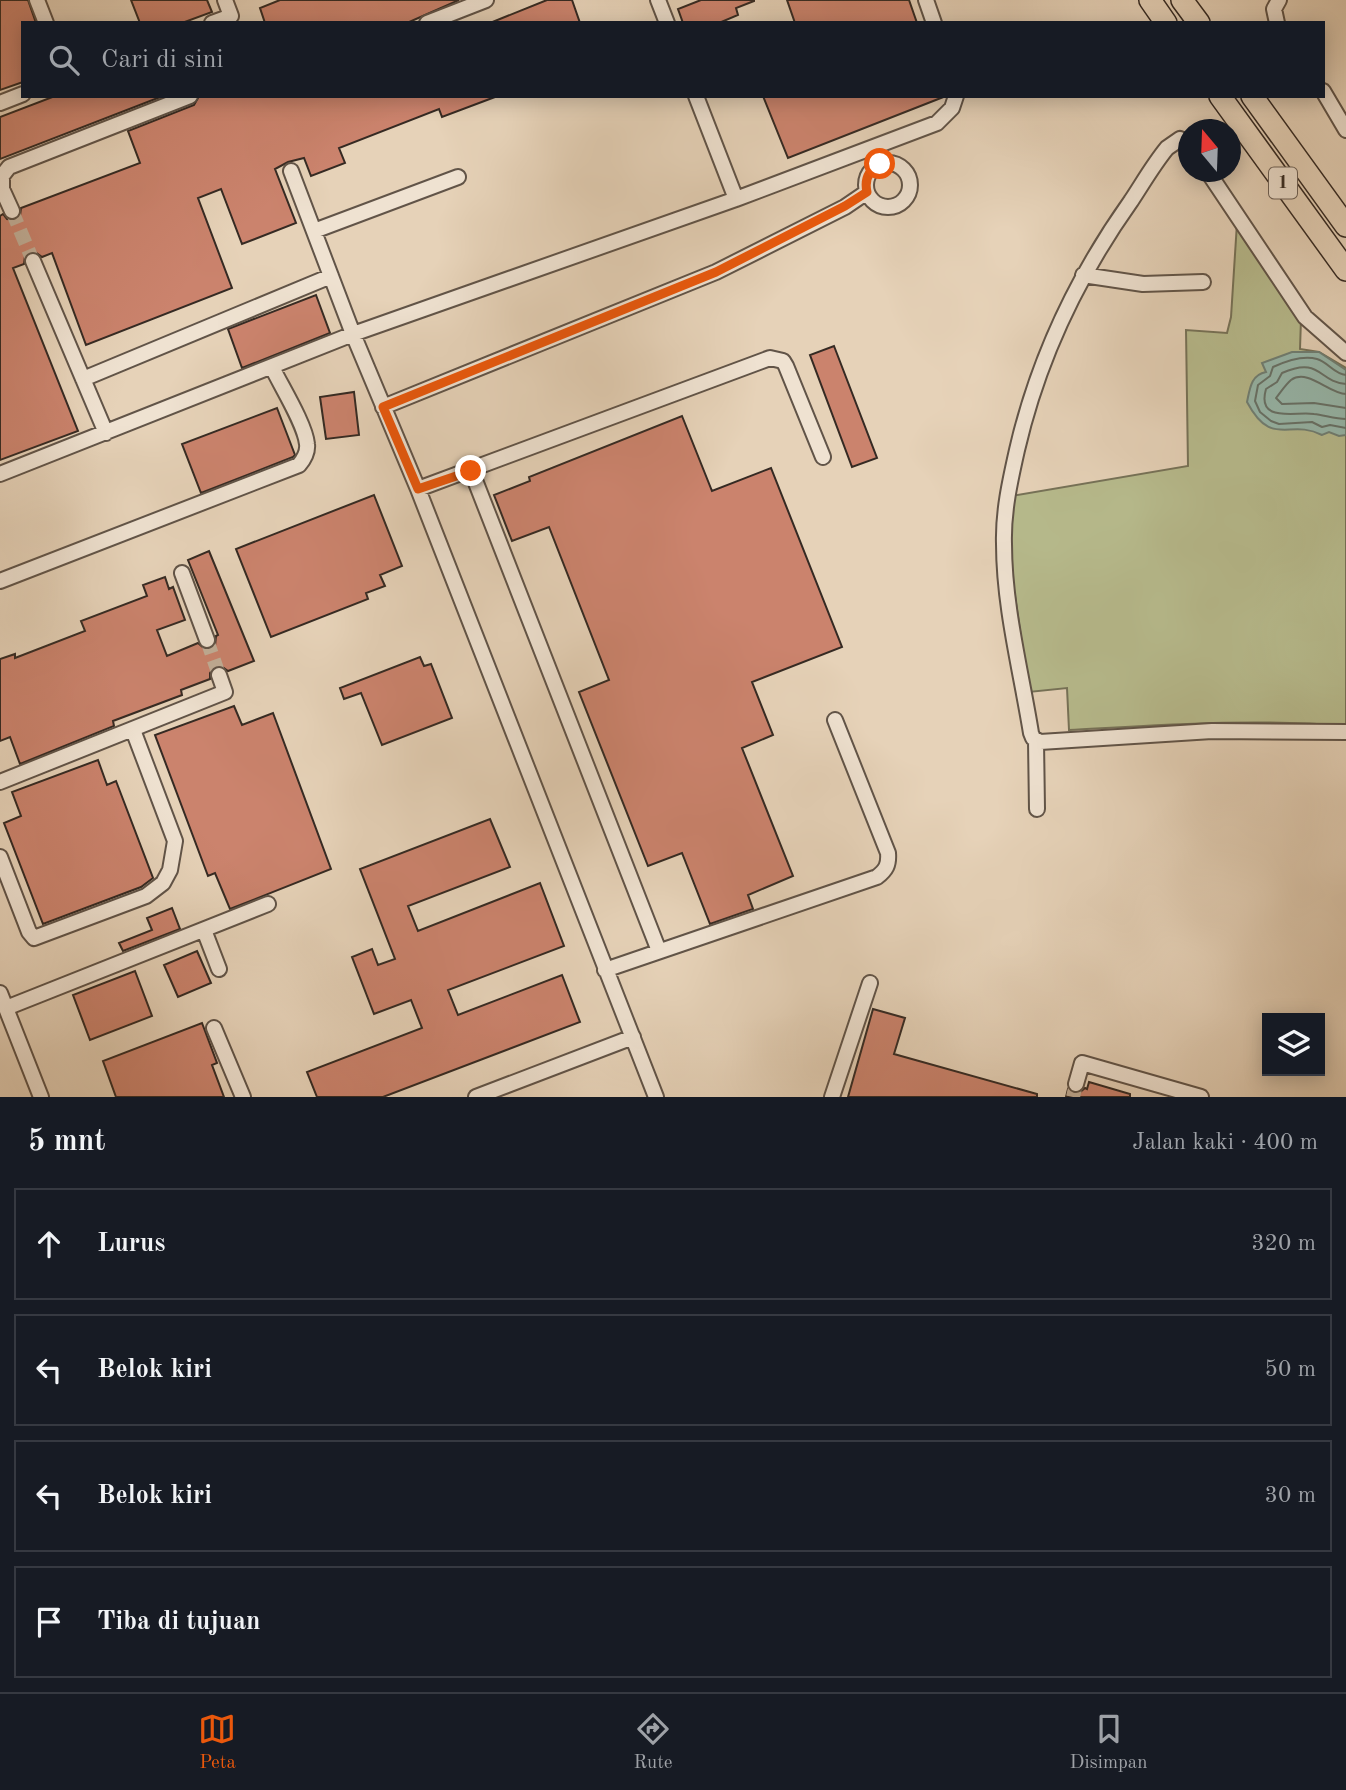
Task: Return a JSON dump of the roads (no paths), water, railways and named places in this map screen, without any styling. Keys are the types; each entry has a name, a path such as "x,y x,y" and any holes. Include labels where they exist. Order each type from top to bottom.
{"highway":[{"path":"1150,0 1165,21"},
{"path":"1182,0 1198,21"},
{"name":"1","path":"1221,98 1346,270"},
{"name":"1","path":"1253,98 1346,226"}],"street":[{"path":"37,0 45,21"},
{"path":"217,21 231,16 225,0"},
{"path":"433,21 486,0"},
{"path":"658,0 666,21"},
{"path":"926,0 933,21"},
{"path":"1277,21 1274,9 1279,0"},
{"path":"1325,94 1346,131"},
{"path":"0,103 21,95"},
{"path":"12,211 2,189 2,176 9,167 185,98"},
{"path":"697,98 736,199"},
{"path":"0,474 353,334 736,199 937,123 951,108 955,98"},
{"path":"1037,809 1036,741 1031,733 1007,595 1004,543 1006,505 1025,418 1043,362 1083,275 1158,158 1178,140"},
{"path":"291,171 656,1097"},
{"path":"314,231 458,177"},
{"path":"1215,182 1305,317 1345,349"},
{"path":"383,407 716,272 867,192"},
{"path":"33,261 106,433"},
{"path":"1083,275 1143,284 1203,282"},
{"path":"83,379 331,276"},
{"path":"418,489 770,358 783,361 786,366 823,457"},
{"path":"0,581 299,465 308,446 303,429 271,366"},
{"path":"471,471 659,951"},
{"path":"182,573 207,640"},
{"path":"0,782 225,692 219,675"},
{"path":"605,970 877,877 885,870 889,863 888,853 835,720"},
{"path":"0,857 29,932 34,938 146,896 163,883 170,870 175,841 133,730"},
{"path":"1036,741 1212,731 1346,732"},
{"path":"6,1008 268,904"},
{"path":"204,930 219,969"},
{"path":"832,1097 870,983"},
{"path":"0,993 41,1097"},
{"path":"214,1028 243,1097"},
{"path":"476,1097 633,1037"},
{"path":"1076,1084 1082,1063 1201,1097"}],"water":[{"path":"1292,352 1319,352 1346,370 1346,435 1339,436 1329,432 1322,435 1300,429 1273,429 1256,416 1247,402 1254,379 1266,372 1262,363"}],"tunnel":[{"path":"12,211 33,261"},
{"path":"207,640 219,675"},
{"path":"1073,1097 1076,1084"}]}
